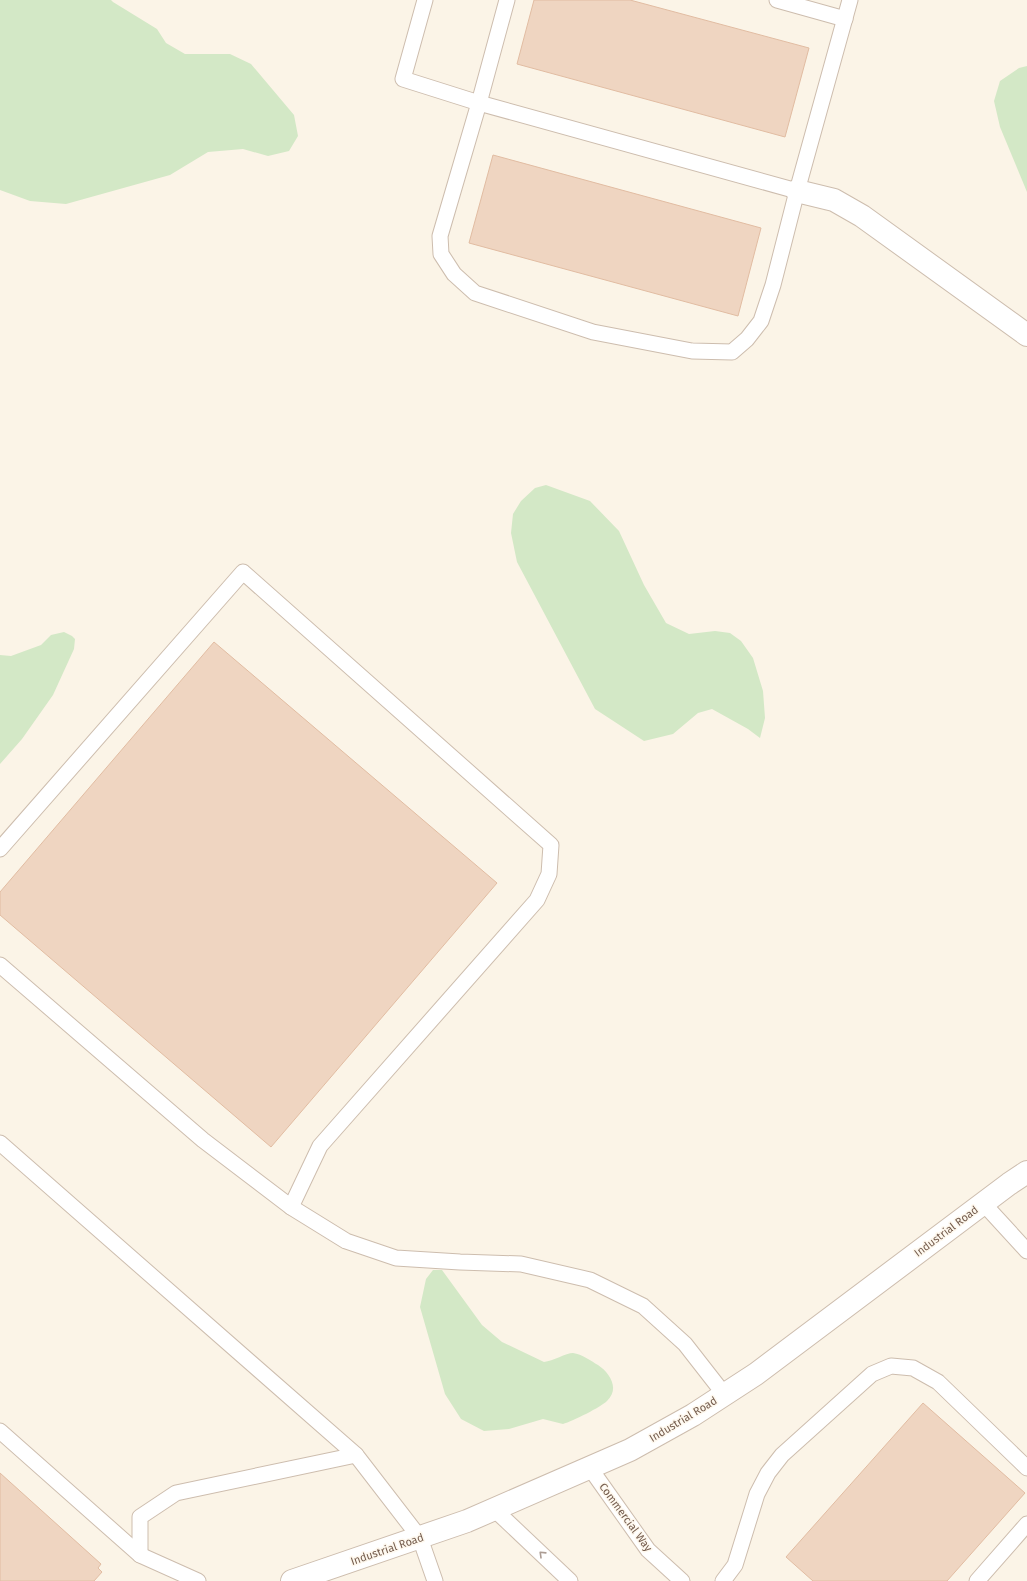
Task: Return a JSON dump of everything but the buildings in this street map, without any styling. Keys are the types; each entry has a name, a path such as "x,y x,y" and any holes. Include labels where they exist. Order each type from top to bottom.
{"street":[{"path":"796,191 834,200 862,216 1027,335"},
{"name":"Industrial Road","path":"292,1581 467,1521 630,1450 693,1415 756,1374 983,1203 1027,1172"}],"lane":[{"path":"425,0 403,79 479,103 796,191"},
{"path":"507,0 440,236 441,254 454,274 475,293 593,332 692,351 732,352 747,339 761,321 773,285 796,191 850,0"},
{"path":"777,0 845,19"},
{"path":"0,849 243,572 551,845 549,874 537,900 320,1146 291,1207"},
{"path":"0,965 203,1140 291,1207 346,1241 396,1258 521,1264 590,1280 643,1306 685,1344 724,1394"},
{"path":"0,1143 356,1455 420,1538 435,1581"},
{"path":"983,1203 1027,1251"},
{"path":"722,1581 735,1565 757,1494 768,1473 782,1455 872,1374 891,1366 913,1368 938,1382 1027,1468"},
{"path":"0,1431 140,1555 198,1581"},
{"path":"140,1555 140,1516 176,1493 356,1455"},
{"name":"Commercial Way","path":"590,1468 648,1550 682,1581"},
{"path":"494,1509 570,1581"},
{"path":"976,1581 1027,1524"}],"green space":[{"path":"0,0 111,0 157,29 166,43 185,54 230,54 251,64 294,115 298,136 289,151 268,156 243,149 208,152 170,175 66,204 30,201 0,190"},
{"path":"1027,66 1027,192 1000,127 994,101 1000,81 1019,68"},
{"path":"546,485 590,501 619,531 644,585 666,623 689,634 715,631 730,633 741,641 753,658 763,691 765,718 760,738 748,729 712,709 698,713 673,734 644,741 595,709 517,562 511,533 513,514 521,501 535,488"},
{"path":"64,632 75,639 74,649 53,695 22,739 0,764 0,655 11,656 41,645 51,635"},
{"path":"433,1270 442,1270 482,1325 502,1342 544,1362 570,1353 583,1356 602,1368 610,1377 613,1386 611,1396 599,1407 563,1424 543,1419 509,1429 484,1431 461,1419 445,1394 420,1307 426,1279"}]}
